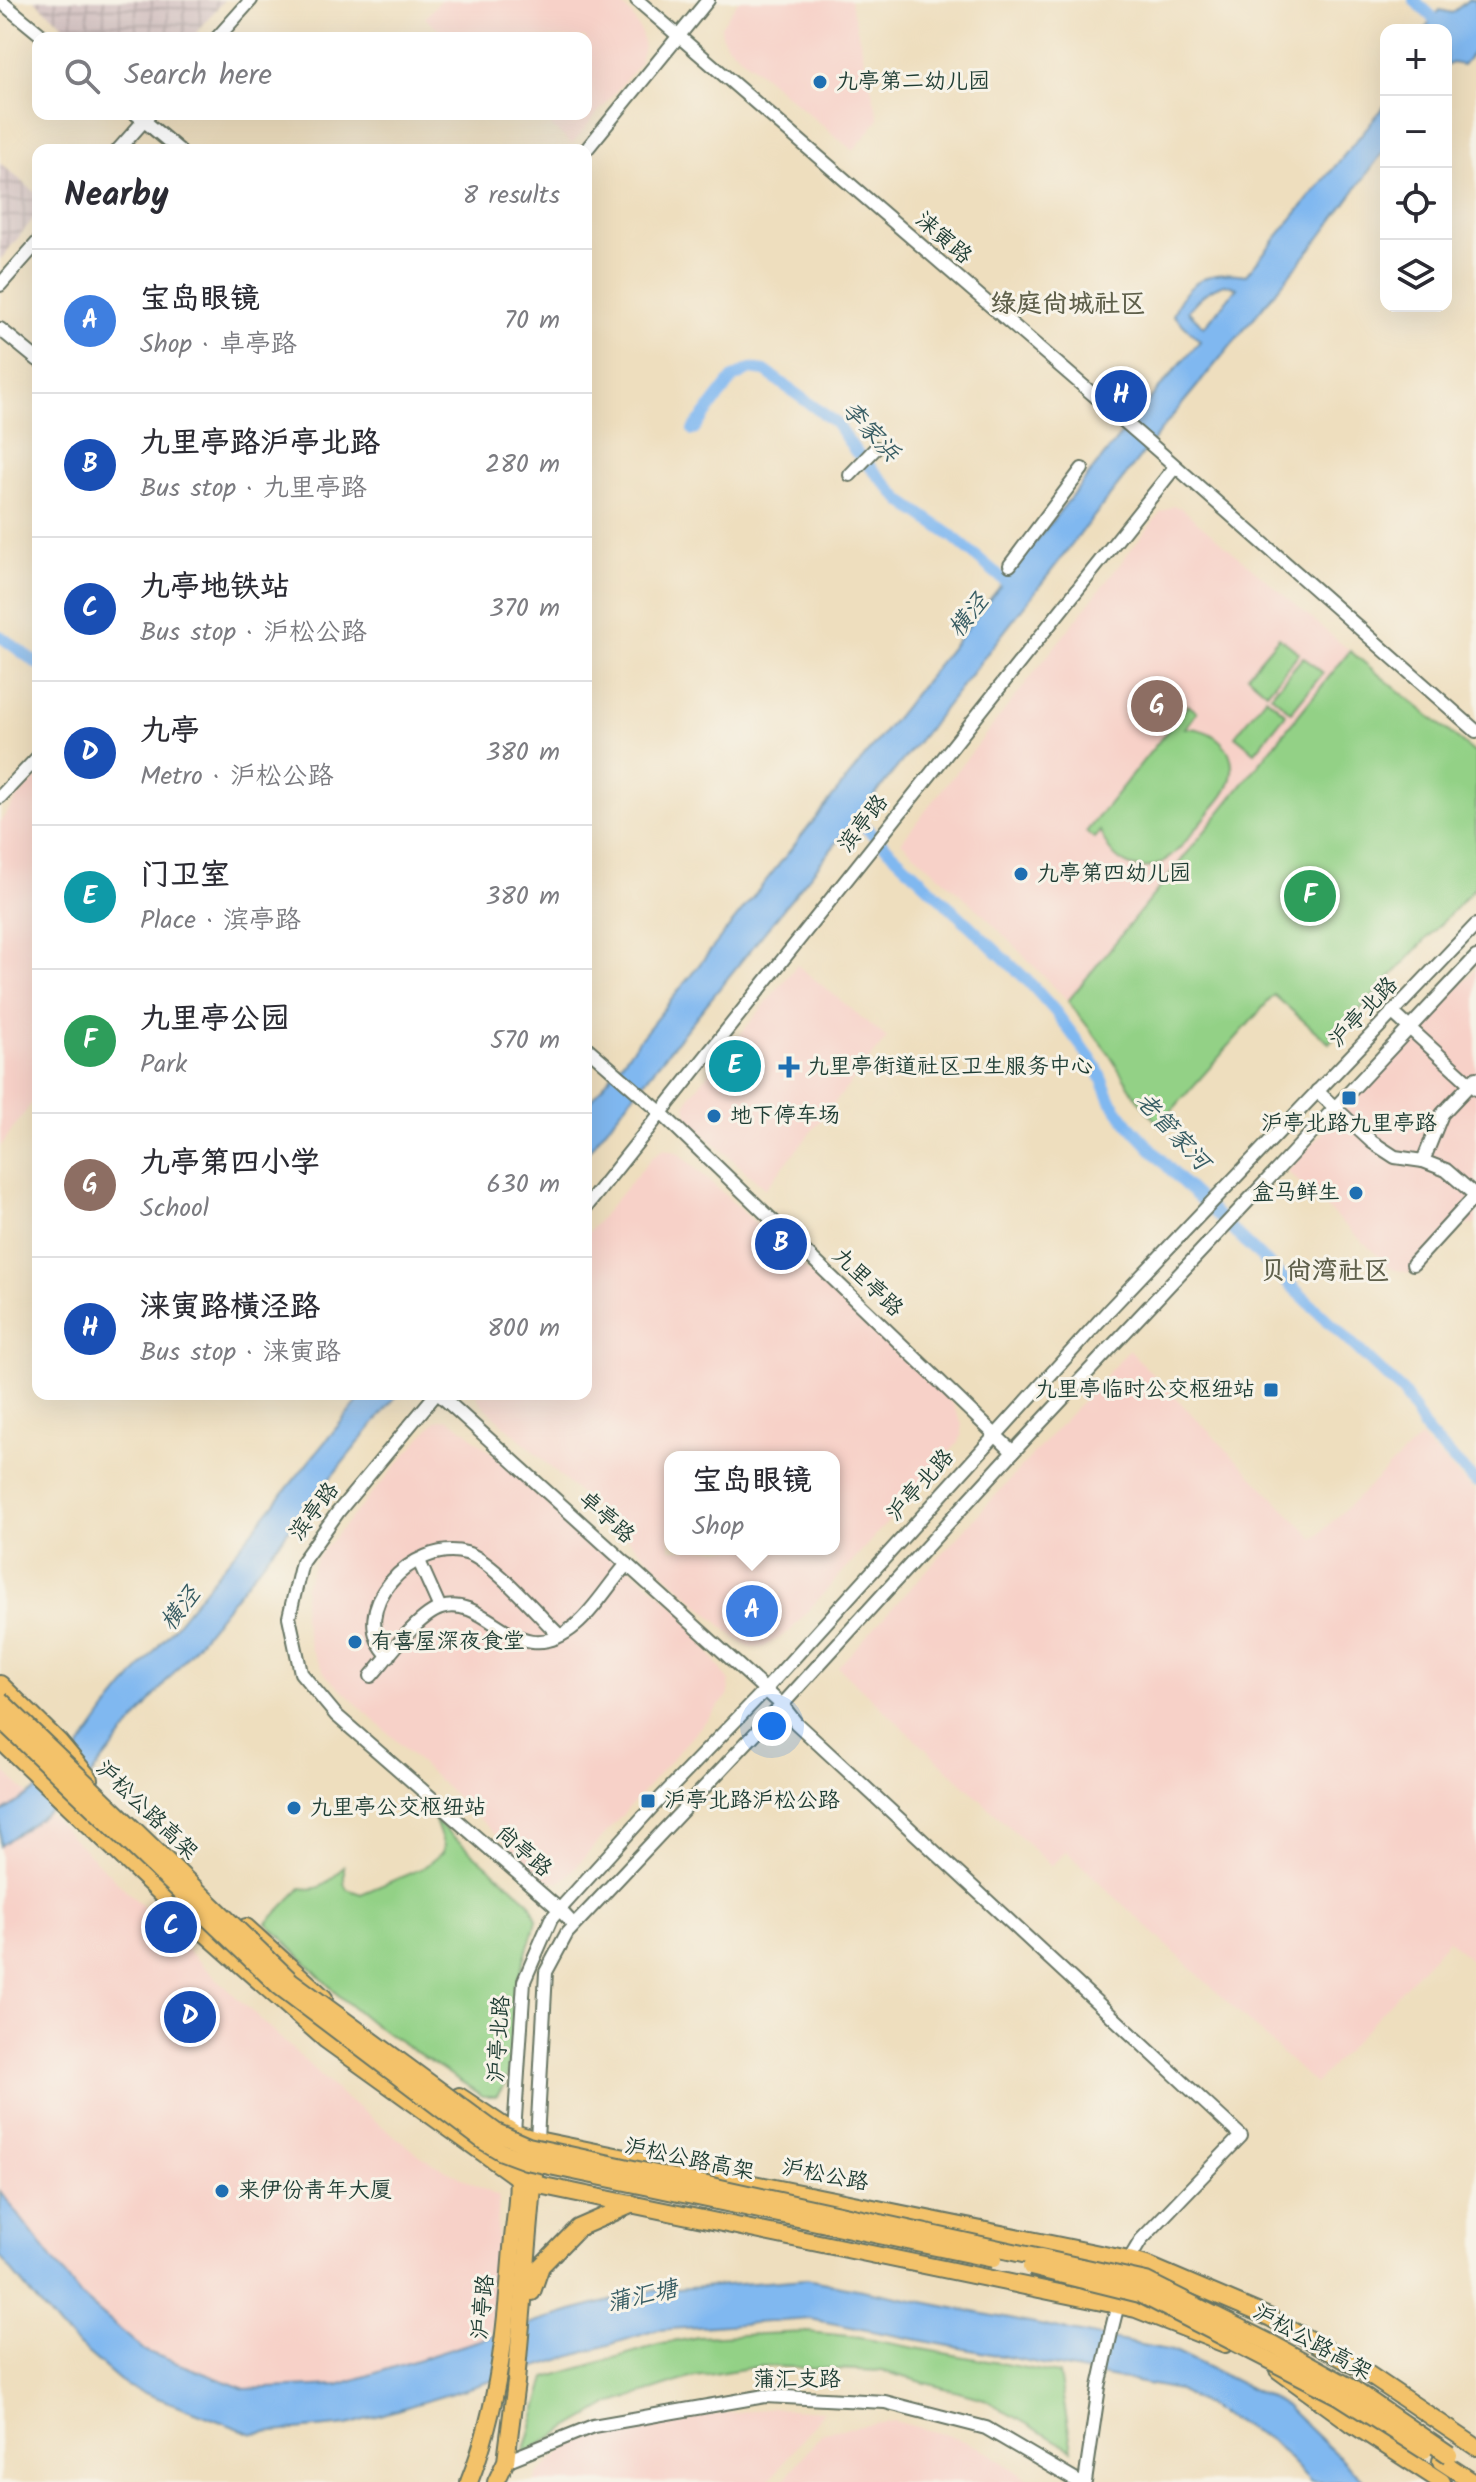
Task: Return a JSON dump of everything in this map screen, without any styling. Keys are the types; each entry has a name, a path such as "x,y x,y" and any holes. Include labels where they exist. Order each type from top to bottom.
{"main road":[{"name":"沪松公路","path":"0,1684 59,1742 94,1783 188,1875 339,2012 514,2133 1129,2260 1271,2318 1359,2368 1476,2447"},
{"name":"沪松公路高架","path":"0,1700 291,1981 496,2132 528,2146 558,2153 1146,2281 1350,2387 1473,2482"},
{"name":"沪松公路高架","path":"0,1719 279,1986 502,2152 526,2161 1034,2268 1140,2294 1339,2396 1445,2458 1476,2472"},
{"path":"0,1740 172,1904 326,2040 526,2181 1136,2309 1263,2359 1351,2423 1442,2482"},
{"name":"沪亭路","path":"496,2482 506,2461 524,2316 526,2181 514,2133"},
{"name":"沪亭路","path":"469,2482 497,2385 526,2181 537,2140"},
{"path":"524,2316 541,2266 578,2228 633,2204"}],"street":[{"path":"222,32 251,0"},
{"name":"涞寅路","path":"637,0 1155,448 1476,731"},
{"path":"591,144 708,0"},
{"path":"0,1 38,32"},
{"path":"122,144 140,120"},
{"path":"147,120 173,144"},
{"path":"0,285 32,249"},
{"path":"0,329 32,355"},
{"path":"850,475 876,448"},
{"name":"滨亭路","path":"592,1199 1175,467"},
{"path":"1010,565 1082,469"},
{"path":"0,797 32,763"},
{"name":"沪亭北路","path":"514,2133 524,1981 551,1919 1221,1191 1476,925"},
{"name":"沪亭北路","path":"537,2140 546,1972 567,1933 1476,957"},
{"path":"1392,1012 1474,1084 1442,1114 1423,1161"},
{"name":"九里亭路","path":"592,1052 661,1113 1013,1452"},
{"path":"1317,1091 1372,1142 1395,1157 1423,1161 1446,1170 1476,1195 1413,1264"},
{"name":"滨亭路","path":"336,1715 301,1673 289,1617 302,1562 338,1512 433,1400"},
{"name":"卓亭路","path":"445,1400 782,1705 796,1723 1241,2136 1141,2240 1129,2260"},
{"path":"389,1656 380,1648 375,1634 373,1614 379,1598 393,1580 419,1561 450,1551 466,1553 484,1562 559,1635"},
{"path":"419,1561 440,1608"},
{"path":"371,1676 425,1616 440,1608 456,1605 472,1609 518,1639 540,1642 559,1635 576,1625 627,1564"},
{"name":"尚亭路","path":"336,1715 574,1925"},
{"path":"1085,2482 1099,2387 1129,2260"},
{"name":"蒲汇支路","path":"506,2461 593,2426 765,2396 885,2402 986,2428 1078,2482"}],"shaded area":[{"path":"34,0 224,0 197,32 72,32"},
{"path":"440,0 616,0 631,14 641,32 644,47 639,64 572,144 544,120 592,120 592,32 441,32 425,18"},
{"name":"九亭第二幼儿园","path":"739,0 850,0 879,119 853,151 727,45 721,26"},
{"path":"0,163 32,190 32,220 0,260"},
{"path":"1173,506 1181,508 1350,651 1068,1001 982,913 901,842 1160,513"},
{"path":"32,783 32,1102 0,1147 0,822"},
{"name":"九里亭街道社区卫生服务中心","path":"797,965 887,1038 765,1189 689,1120 686,1105 690,1096"},
{"path":"1476,968 1476,1224 1454,1227 1426,1269 1409,1273 1392,1269 1287,1171"},
{"path":"664,1149 679,1153 952,1403 962,1424 962,1435 957,1444 790,1631 764,1647 749,1647 734,1637 479,1400 592,1400 592,1228 653,1156"},
{"path":"1129,1350 1314,1539 1420,1438 1476,1493 1476,1965 1448,1940 1315,2084 1066,1851 1051,1866 838,1667"},
{"path":"446,1419 457,1424 679,1609 730,1682 727,1697 560,1882 544,1879 326,1675 310,1648 303,1617 305,1586 317,1557 430,1427 436,1421"},
{"path":"0,1767 340,2094 425,2159 499,2197 492,2336 338,2385 245,2389 145,2351 81,2296 0,2191"},
{"path":"774,2408 824,2411 768,2482 534,2482 538,2474 571,2443 663,2420"},
{"path":"894,2421 951,2436 987,2451 1031,2482 782,2482 823,2432"}],"green space":[{"path":"1279,637 1299,653 1267,692 1247,675"},
{"path":"1350,651 1476,754 1476,886 1329,1043 1274,995 1159,1125 1068,1001"},
{"path":"1303,657 1323,673 1291,712 1271,695"},
{"path":"1266,697 1286,714 1255,752 1235,736"},
{"path":"1188,705 1197,712 1185,728 1205,731 1227,749 1232,767 1229,784 1220,800 1171,856 1149,867 1129,865 1112,852 1100,831 1094,838 1086,832"},
{"path":"435,1821 529,1901 537,1919 518,1979 506,2084 496,2096 483,2096 373,2024 337,1994 267,1923 301,1888 320,1886 344,1866 347,1889 361,1894 423,1868 443,1852 444,1846"},
{"path":"807,2332 849,2336 1059,2374 1072,2450 984,2399 882,2371 761,2366 690,2378 610,2404 524,2454 546,2378 658,2345 698,2337"}],"water":[{"path":"1468,0 1476,0 1476,49 1463,65 1452,63 1452,24 1429,24 1440,10 1452,13"},
{"path":"1380,111 1380,156 1320,238 1169,420 936,719 592,1147 592,1099 1138,413 1200,341 1173,315 1178,303 1193,285 1222,274 1246,275","holes":["1225,284 1237,288 1204,327 1188,311 1213,288"]},
{"path":"359,1400 393,1400 80,1789 0,1846 0,1814 63,1772 111,1704"},
{"name":"蒲汇塘","path":"0,2191 81,2296 145,2351 245,2389 338,2385 572,2311 650,2291 806,2279 1177,2352 1286,2406 1365,2482 1311,2482 1272,2441 1178,2390 810,2319 657,2330 348,2425 253,2434 126,2386 59,2328 0,2257"}],"waterway":[{"path":"1414,0 1440,24"},
{"name":"李家浜","path":"693,430 733,378 750,369 765,371 836,423 856,452 903,502 952,536 1017,591"},
{"path":"0,636 32,660"},
{"name":"老管家河","path":"846,809 1028,981 1096,1066 1111,1101 1128,1124 1182,1182 1404,1393 1427,1433 1476,1482"}],"place":[{"name":"九亭第二幼儿园","path":"820,82"},
{"name":"涞寅路横泾路","path":"1121,396"},
{"name":"九亭第四小学","path":"1157,706"},
{"name":"九亭第四幼儿园","path":"1021,874"},
{"name":"九里亭公园","path":"1310,896"},
{"name":"门卫室","path":"735,1066"},
{"name":"九里亭街道社区卫生服务中心","path":"789,1067"},
{"name":"沪亭北路九里亭路","path":"1349,1098"},
{"name":"地下停车场","path":"714,1116"},
{"name":"盒马鲜生","path":"1356,1193"},
{"name":"九里亭路沪亭北路","path":"781,1244"},
{"name":"九里亭临时公交枢纽站","path":"1271,1390"},
{"name":"宝岛眼镜","path":"752,1611"},
{"name":"有喜屋深夜食堂","path":"355,1642"},
{"name":"沪亭北路沪松公路","path":"648,1801"},
{"name":"九里亭公交枢纽站","path":"294,1808"},
{"name":"九亭地铁站","path":"171,1927"},
{"name":"九亭","path":"190,2017"},
{"name":"来伊份青年大厦","path":"222,2191"}],"district":[{"name":"绿庭尚城社区","path":"1068,305"},
{"name":"贝尚湾社区","path":"1325,1272"}],"water label":[{"name":"横泾","path":"969,616"},
{"name":"横泾","path":"181,1609"}]}
